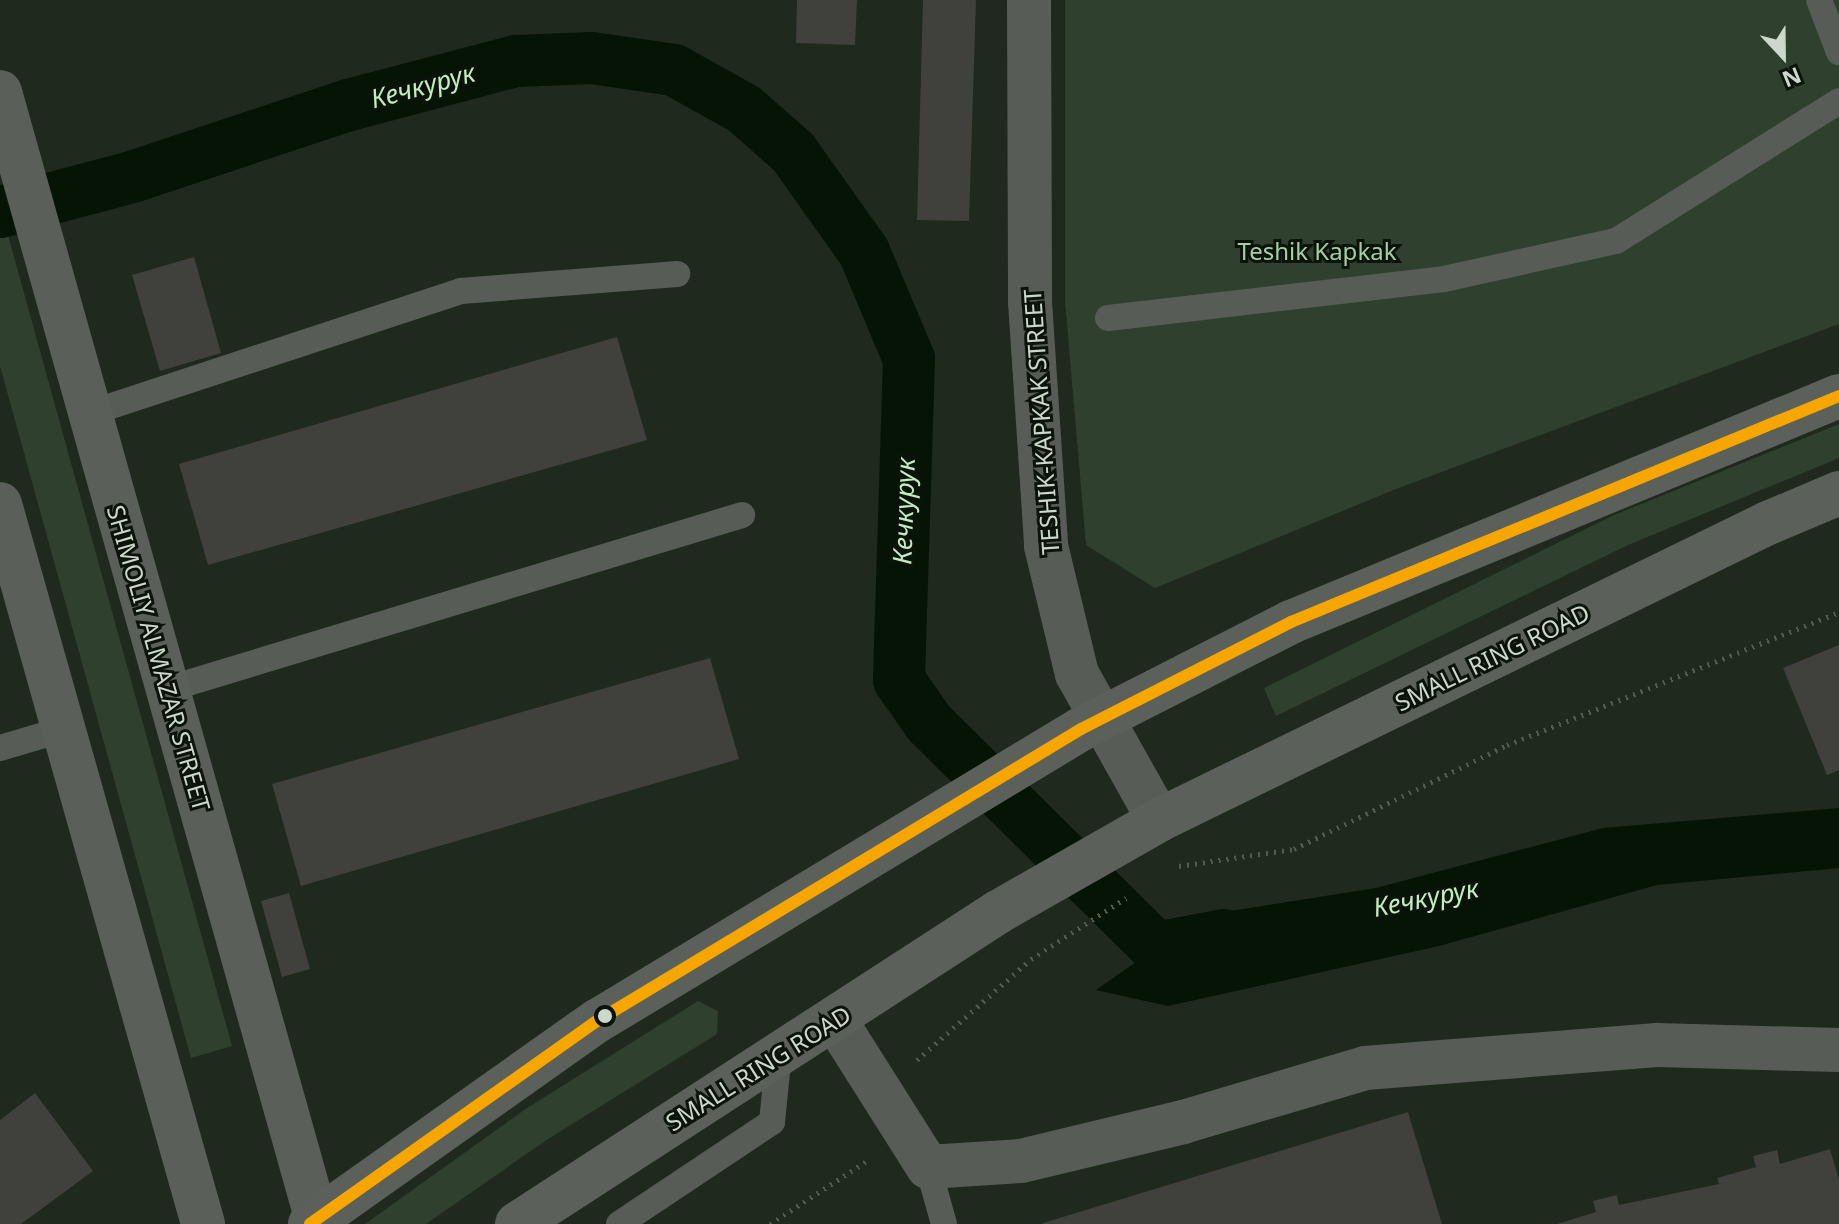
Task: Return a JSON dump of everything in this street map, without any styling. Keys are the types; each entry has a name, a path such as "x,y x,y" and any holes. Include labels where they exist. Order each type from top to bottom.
{"highway":[{"path":"315,1222 597,1021 1092,724 1305,616 1839,396"},
{"name":"SMALL RING ROAD","path":"517,1224 998,912 1153,823 1768,523 1839,493"}],"main road":[{"name":"SHIMOLIY ALMAZAR STREET","path":"0,92 315,1222"},
{"path":"0,504 203,1224"}],"street":[{"name":"TESHIK-KAPKAK STREET","path":"1029,0 1030,302 1046,546 1092,724 1153,823"},
{"path":"835,1020 928,1167 1021,1161 1183,1122 1365,1068 1657,1045 1839,1050"}],"lane":[{"path":"1819,0 1839,52"},
{"path":"1108,318 1444,279 1616,241 1839,101"},
{"path":"90,413 461,291 677,274"},
{"path":"168,689 742,515"},
{"path":"0,748 64,729"},
{"path":"619,1224 772,1122 779,1052"},
{"path":"928,1167 944,1224"}],"path":[{"path":"1176,867 1294,849 1507,745 1839,612"},
{"path":"1031,959 1136,892"}],"green space":[{"name":"Teshik Kapkak","path":"1065,0 1839,0 1839,324 1396,489 1155,588 1086,545 1065,301"},
{"path":"0,206 232,1046 191,1058 0,366"},
{"path":"1839,424 1839,458 1628,545 1276,716 1264,688 1614,515"},
{"path":"698,1001 718,1011 717,1034 548,1139 426,1224 365,1224 527,1108"}],"water":[{"path":"1839,808 1839,868 1657,885 1439,946 1168,1006 1096,990 1156,948 1230,911 1376,888 1603,828"}],"building":[{"path":"797,0 857,0 855,45 796,43"},
{"path":"923,0 976,0 969,221 917,220"},
{"path":"194,257 221,353 160,371 132,275"},
{"path":"617,337 647,440 208,565 179,464"},
{"path":"1839,645 1839,770 1827,775 1783,668"},
{"path":"710,658 739,759 301,886 272,784"},
{"path":"289,893 310,969 282,977 261,901"},
{"path":"35,1093 93,1171 21,1224 0,1224 0,1120"},
{"path":"1408,1112 1442,1224 1043,1224 1043,1223"},
{"path":"1830,1149 1839,1180 1839,1224 1557,1224 1596,1212 1593,1201 1617,1195 1619,1205 1719,1184 1717,1178 1756,1167 1753,1156 1777,1150 1780,1164"}],"waterway":[{"name":"Кечкурук","path":"0,212 132,177 349,105 516,61 592,58 674,70 744,109 793,152 864,252 909,359 899,680 929,723 1156,948 1224,935"}],"transit line":[{"path":"310,1224 597,1021 1081,729 1291,622 1839,396"}]}
